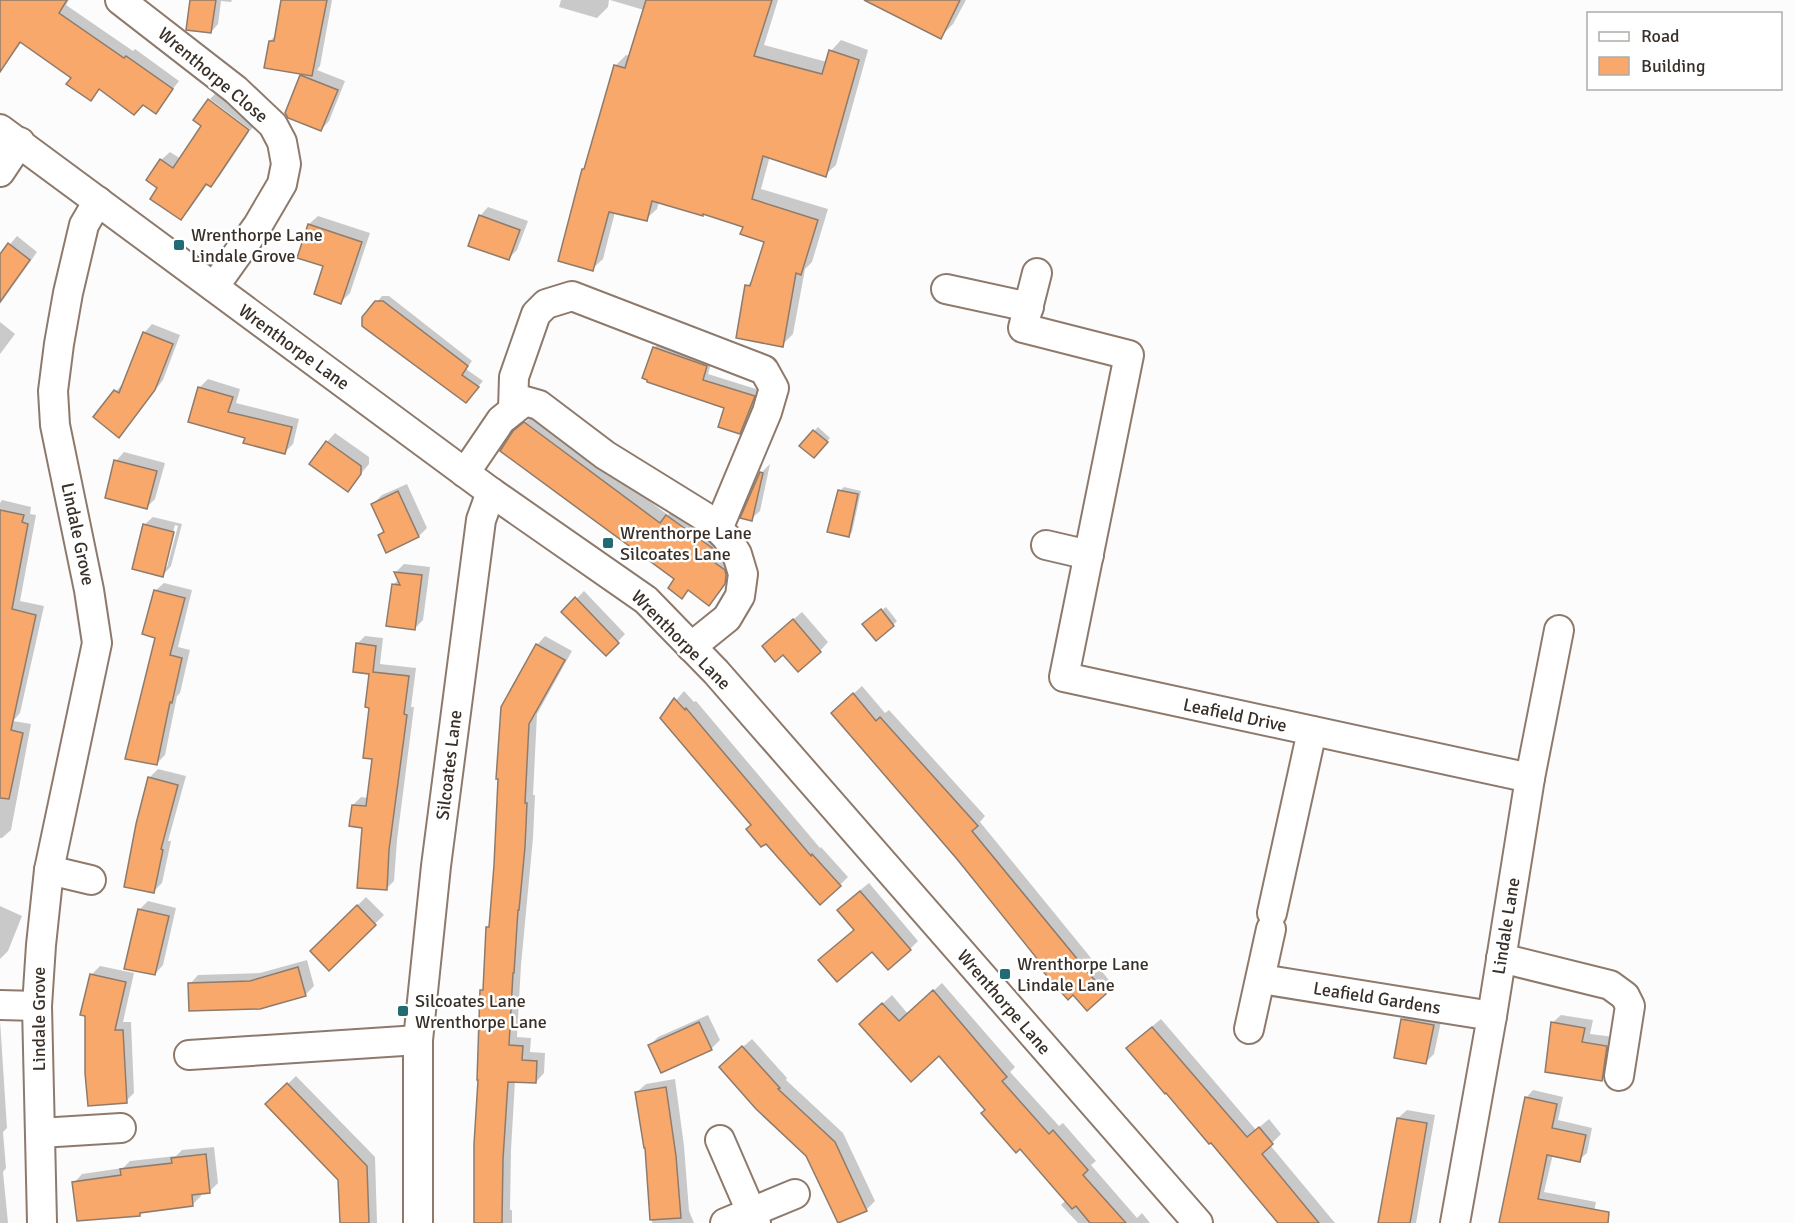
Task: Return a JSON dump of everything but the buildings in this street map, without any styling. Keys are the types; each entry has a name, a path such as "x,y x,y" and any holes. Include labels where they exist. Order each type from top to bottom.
{"street":[{"name":"Wrenthorpe Close","path":"120,0 236,90 273,125 282,142 286,164 282,184 258,225 214,288"},
{"name":"Wrenthorpe Lane","path":"10,136 490,492 646,600 716,672 1198,1223"},
{"path":"0,172 10,136"},
{"name":"Lindale Grove","path":"42,1222 38,1006 41,945 50,870 97,643 89,590 55,425 53,391 58,344 84,225 98,201"},
{"name":"Leafield Drive","path":"1037,273 1023,328 1129,355 1064,677 1530,778"},
{"path":"946,289 1029,307"},
{"path":"513,410 514,377 536,314 546,304 572,296 764,370 774,388 767,412 718,529"},
{"path":"465,473 501,420 525,401 539,405 605,455 710,520 727,538 737,554 743,574 740,596 727,618 691,647"},
{"name":"Silcoates Lane","path":"418,1223 418,1040 436,866 481,520 490,492"},
{"path":"1046,544 1089,555"},
{"name":"Lindale Lane","path":"1455,1223 1492,1017 1530,778 1559,630"},
{"path":"1249,1029 1312,731"},
{"path":"50,870 91,880"},
{"path":"1501,958 1610,986 1625,996 1630,1006 1619,1076"},
{"name":"Leafield Gardens","path":"1261,979 1492,1017"},
{"path":"0,1005 38,1006"},
{"path":"189,1055 418,1040"},
{"path":"40,1133 121,1128"},
{"path":"721,1140 753,1217"},
{"path":"725,1223 753,1217 795,1194"}],"place":[{"name":"Wrenthorpe Lane Lindale Grove","path":"179,245"},
{"name":"Wrenthorpe Lane Silcoates Lane","path":"608,543"},
{"name":"Wrenthorpe Lane Lindale Lane","path":"1005,974"},
{"name":"Silcoates Lane Wrenthorpe Lane","path":"403,1011"}]}
